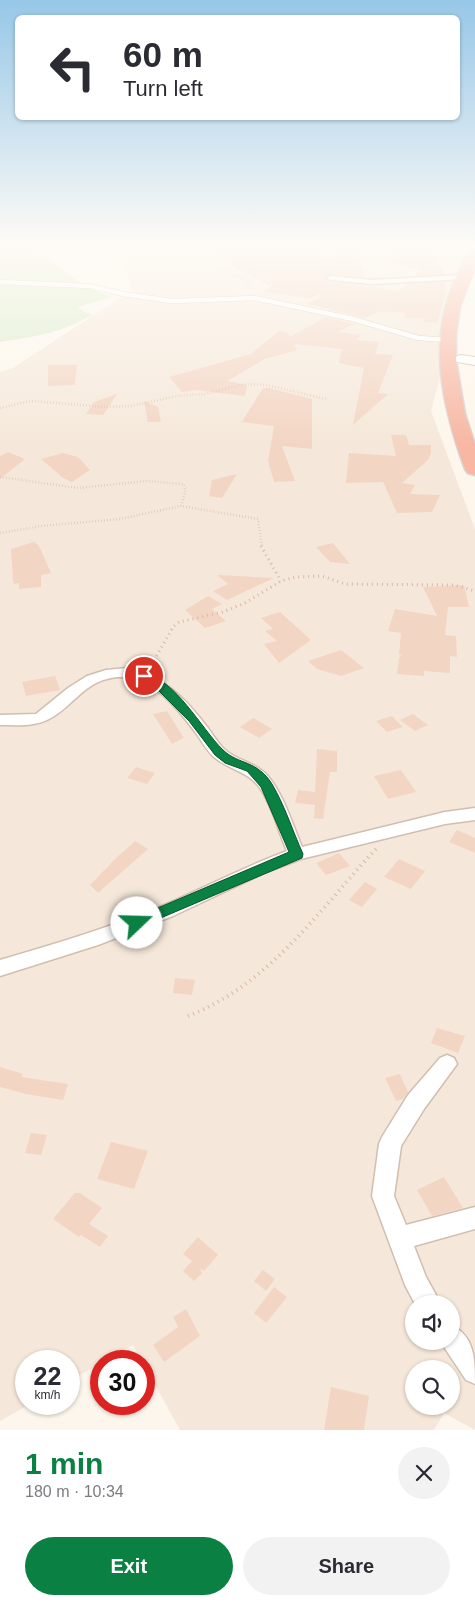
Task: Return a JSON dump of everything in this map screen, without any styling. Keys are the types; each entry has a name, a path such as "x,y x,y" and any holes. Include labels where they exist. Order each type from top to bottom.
{"highway":[{"path":"452,312 446,366 454,407 475,469"},
{"path":"464,312 459,340 468,360 466,393 475,426"}],"street":[{"path":"0,720 30,720 43,717 74,690 91,679 114,673 134,672 144,676 160,686 193,719 219,753 229,760 251,768 266,785 297,854"},
{"path":"0,968 90,940 167,911 258,869 297,854 445,818 475,814"},
{"path":"423,1295 417,1285 383,1196 390,1144 416,1102 446,1064"},
{"path":"400,1238 475,1218"},
{"path":"460,1350 475,1371"}],"lane":[{"path":"319,312 353,319 418,338 448,340"}],"path":[{"path":"0,408 31,401 106,407 131,406 182,395 204,394 245,384 266,385 326,400"},
{"path":"0,477 78,488 146,481 183,484 186,488 181,506"},
{"path":"0,533 41,526 120,519 181,506 258,519 260,544 281,581"},
{"path":"144,676 173,627 179,622 238,606 281,581 313,575 345,584 453,584 475,590"},
{"path":"188,1016 221,1002 259,974 297,938 351,875 393,831"}],"shaded area":[{"path":"99,312 457,312 431,411 475,529 475,1430 448,1415 460,1415 460,1360 405,1360 405,1415 443,1415 434,1430 180,1430 155,1385 155,1350 136,1350 133,1345 124,1350 90,1350 90,1369 80,1375 80,1350 15,1350 15,1412 0,1421 0,372 13,368"}],"green space":[{"path":"0,312 84,312 93,314 71,325 37,336 0,342"}],"building":[{"path":"339,312 379,312 365,318"},
{"path":"390,312 440,312 437,323 424,322 424,318 405,318 406,313"},
{"path":"326,317 354,324 338,332 361,335 357,340 379,342 375,354 393,355 378,393 388,394 353,425 364,368 339,363 342,349 294,344 297,350 265,359 227,381 247,385 245,396 196,390 182,392 169,377 251,354 279,331 287,332 290,337"},
{"path":"48,365 77,365 75,385 48,386"},
{"path":"263,388 312,399 312,449 282,446 295,481 274,482 268,461 274,426 242,422"},
{"path":"117,394 103,415 86,414 94,402"},
{"path":"144,401 158,407 161,422 148,422"},
{"path":"391,435 406,435 409,445 431,445 431,453 428,460 402,483 415,485 410,494 440,495 432,512 397,513 383,482 346,483 349,453 396,456"},
{"path":"8,452 25,459 0,479 0,456"},
{"path":"63,453 78,457 90,470 72,482 63,478 41,459"},
{"path":"237,474 222,498 209,496 212,480"},
{"path":"34,542 39,546 51,573 41,575 41,587 19,589 19,583 14,584 13,581 11,549"},
{"path":"333,543 350,564 330,562 316,547"},
{"path":"217,575 274,578 227,600 213,591 228,584"},
{"path":"464,585 469,607 448,607 445,635 456,636 457,657 450,656 450,673 424,671 424,676 397,674 399,658 402,654 399,655 401,633 388,631 395,609 437,616 423,587"},
{"path":"208,596 222,604 212,609 226,621 205,628 185,610"},
{"path":"280,612 311,640 279,663 264,644 277,641 265,631 273,629 261,618"},
{"path":"341,650 364,668 341,676 317,669 308,661"},
{"path":"55,676 60,690 26,696 22,682"},
{"path":"167,711 184,738 172,744 153,714"},
{"path":"413,714 428,725 415,731 400,720"},
{"path":"392,716 403,727 387,732 376,721"},
{"path":"253,718 272,729 259,738 240,727"},
{"path":"317,749 337,751 337,772 330,772 323,819 314,818 315,805 295,803 298,790 315,792"},
{"path":"136,767 155,773 147,784 127,778"},
{"path":"401,770 416,792 388,799 374,776"},
{"path":"457,830 475,838 475,853 449,842"},
{"path":"135,841 148,849 98,893 90,885"},
{"path":"339,853 350,866 326,875 316,863"},
{"path":"399,859 425,871 411,889 384,877"},
{"path":"365,882 377,889 362,907 349,900"},
{"path":"175,978 195,980 192,995 173,993"},
{"path":"437,1028 465,1036 458,1053 431,1043"},
{"path":"0,1067 23,1074 21,1077 68,1084 63,1100 26,1094 0,1087"},
{"path":"400,1074 408,1092 403,1099 396,1101 385,1078"},
{"path":"31,1133 47,1135 41,1155 25,1153"},
{"path":"111,1142 148,1151 134,1189 97,1179"},
{"path":"444,1177 463,1208 432,1216 417,1190"},
{"path":"75,1193 80,1193 102,1208 89,1224 108,1236 100,1247 81,1235 79,1237 53,1219"},
{"path":"198,1237 218,1255 204,1271 200,1268 202,1273 194,1281 183,1271 192,1261 183,1254"},
{"path":"263,1270 275,1279 266,1291 254,1281"},
{"path":"274,1287 287,1297 266,1323 254,1313"},
{"path":"186,1309 200,1336 164,1362 153,1345 178,1327 173,1317"},
{"path":"331,1387 369,1396 364,1430 324,1430"}],"route":[{"path":"137,923 215,890 258,869 297,854 266,785 251,768 229,760 219,753 193,719 160,686 144,676"}]}
